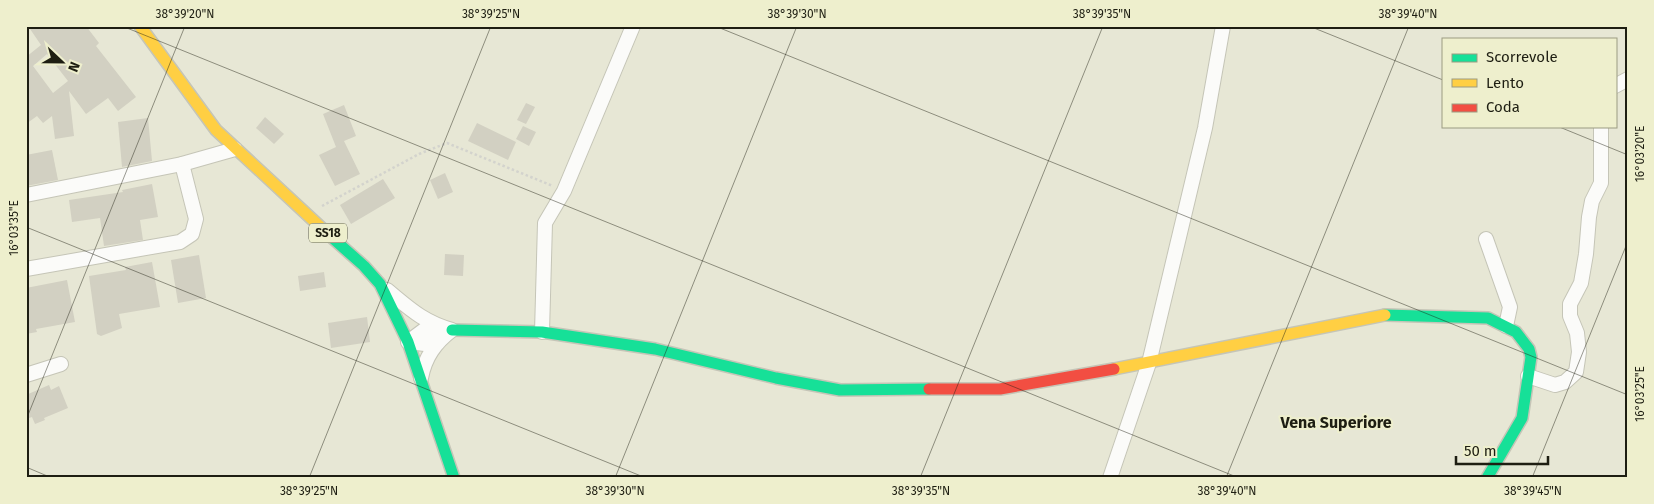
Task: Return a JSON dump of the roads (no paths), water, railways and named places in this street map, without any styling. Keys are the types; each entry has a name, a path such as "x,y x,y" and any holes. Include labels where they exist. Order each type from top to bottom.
{"street":[{"name":"SS18","path":"140,26 216,130 364,266 380,284 408,342 454,478"},
{"path":"542,332 545,223 564,191 633,26"},
{"path":"1110,478 1149,363 1205,128 1223,26"},
{"path":"1616,85 1628,78"},
{"path":"1528,376 1555,385 1565,382 1576,372 1580,352 1577,333 1570,316 1570,304 1581,283 1586,254 1588,218 1592,201 1601,183 1601,128"},
{"path":"26,195 182,164 235,149"},
{"path":"26,269 180,242 192,234 196,219 182,164"},
{"path":"1486,238 1510,306 1506,326"},
{"path":"380,284 418,316 445,331"},
{"path":"408,342 424,330 542,332 655,349 776,378 840,390 1000,389 1149,363 1389,314 1488,318 1516,332 1529,349 1531,357 1522,418 1487,478"},
{"path":"421,378 423,365 429,352 445,331"},
{"path":"26,376 61,364"}],"district":[{"name":"Vena Superiore","path":"1336,422"}]}
